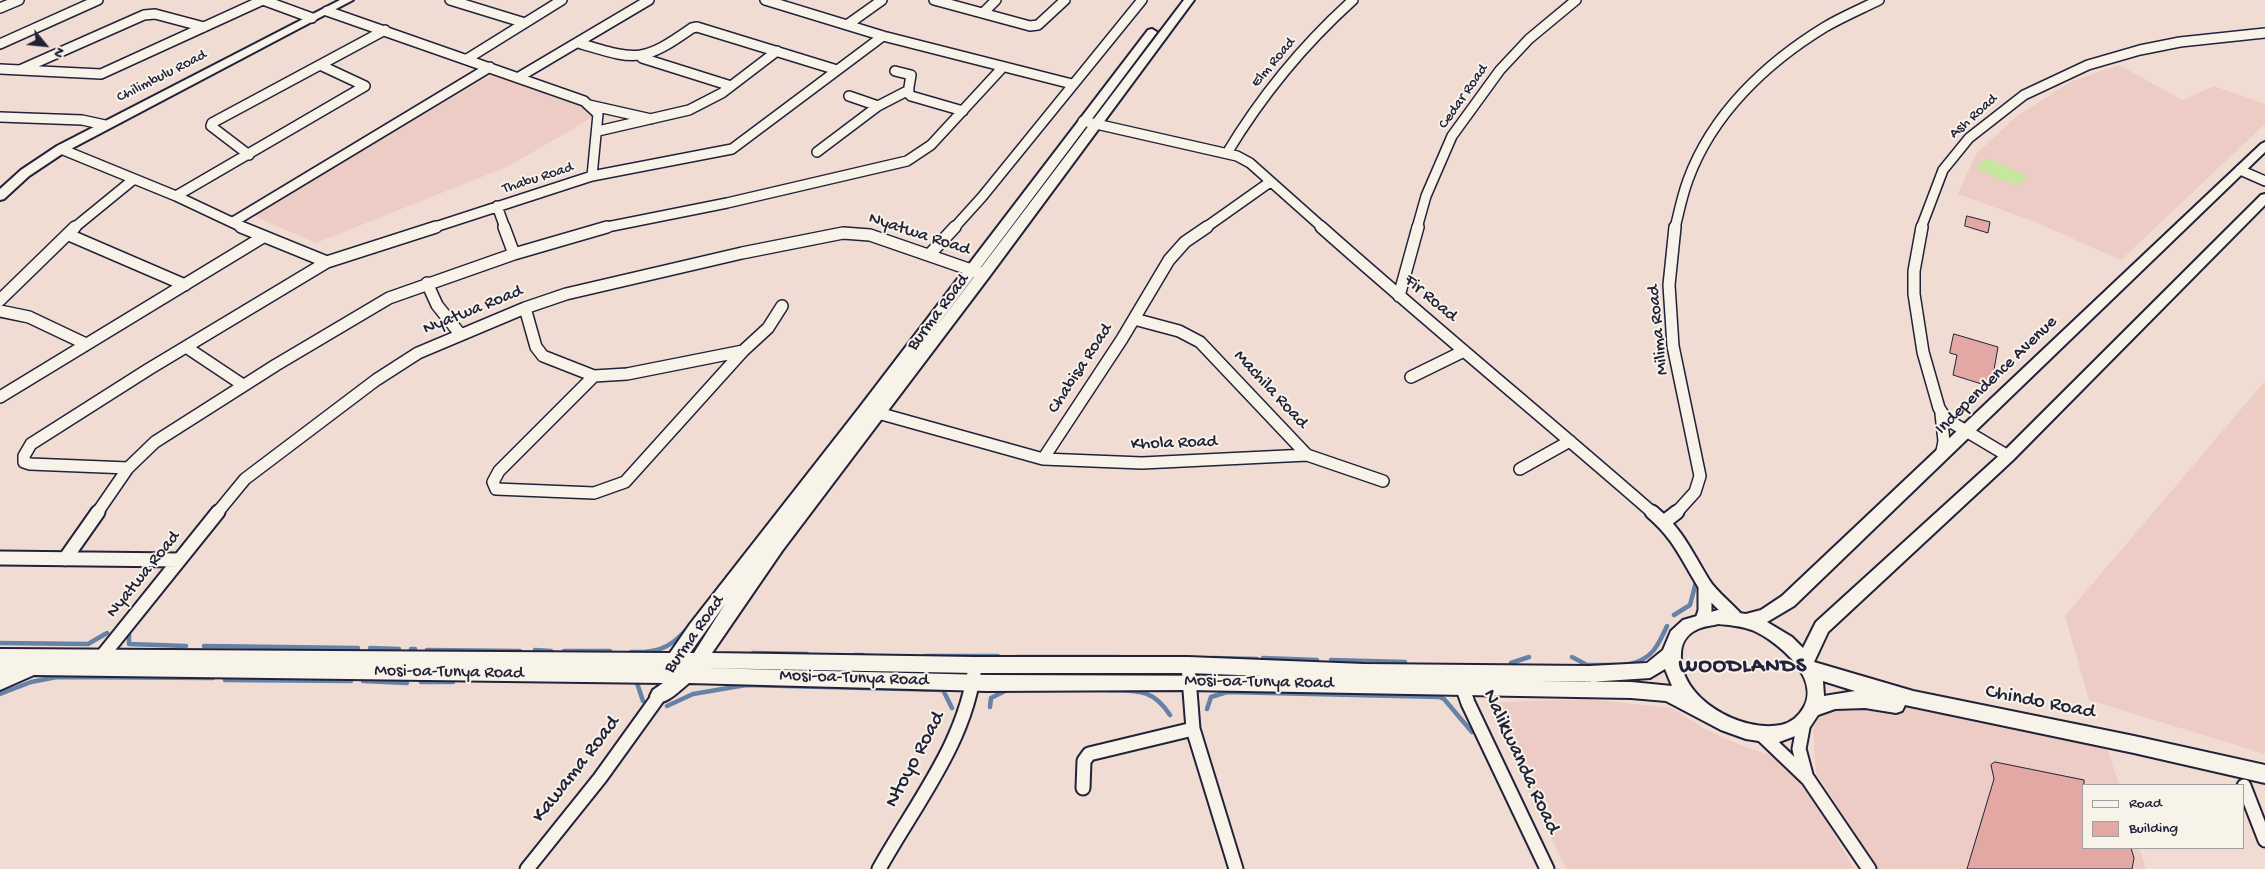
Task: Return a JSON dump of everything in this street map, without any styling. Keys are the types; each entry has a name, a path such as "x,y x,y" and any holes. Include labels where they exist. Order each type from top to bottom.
{"main road":[{"name":"Chilimbulu Road","path":"0,196 25,173 61,149 348,0"},
{"name":"Burma Road","path":"660,696 685,676 698,661 714,633 776,546 878,413 1176,0"},
{"name":"Burma Road","path":"1089,122 1188,0"},
{"name":"Independence Avenue","path":"1742,620 1766,615 1788,601 1968,432 2265,146"},
{"path":"1807,666 1822,628 2008,456 2265,198"},
{"name":"Burma Road","path":"660,696 665,676 674,660 978,272"},
{"path":"1718,617 1742,620 1780,638 1797,652 1807,666 1816,689 1810,715 1793,730 1778,734 1762,735 1732,727 1704,712 1683,689 1676,677 1672,654 1676,639 1686,627 1702,620 1718,617"},
{"name":"Mosi-oa-Tunya Road","path":"1460,680 1652,670 1672,654"},
{"name":"Mosi-oa-Tunya Road","path":"0,656 97,662 665,676 1188,674 1460,680 1669,693 1704,712"},
{"name":"Mosi-oa-Tunya Road","path":"0,667 36,667 97,662 833,661 975,674"},
{"name":"Chindo Road","path":"1807,666 1847,682 1894,696 2092,735 2241,779 2265,774"},
{"path":"0,682 36,667"},
{"name":"Chindo Road","path":"1810,715 1830,700 1849,698 2083,741 2241,779 2265,782"}],"street":[{"path":"0,8 19,0"},
{"path":"0,44 98,0"},
{"path":"0,70 101,74 263,0 312,18"},
{"path":"450,0 525,23"},
{"path":"467,59 562,0"},
{"path":"519,77 649,0"},
{"path":"765,0 883,36 1002,68 1072,84"},
{"path":"787,7 797,0"},
{"path":"847,26 882,0"},
{"path":"934,0 1035,26 1064,0"},
{"path":"983,13 996,0"},
{"path":"930,254 982,197 1142,0"},
{"name":"Elm Road","path":"1227,153 1254,109 1298,54 1353,0"},
{"name":"Cedar Road","path":"1399,296 1426,196 1452,136 1500,70 1543,26 1576,0"},
{"name":"Milima Road","path":"1664,522 1685,504 1697,490 1700,478 1695,445 1674,348 1669,306 1669,277 1674,228 1696,160 1722,114 1774,61 1814,32 1879,0"},
{"path":"327,11 573,95 589,105 655,120"},
{"path":"18,71 148,14 155,14 204,27"},
{"path":"642,58 658,52 695,27 837,70"},
{"path":"249,155 211,126 212,123 385,30"},
{"name":"Ash Road","path":"1942,456 1944,432 1918,328 1914,294 1914,271 1920,231 1936,186 1944,170 1969,138 2024,95 2088,65 2140,50 2180,42 2265,32"},
{"path":"592,176 732,149 883,36"},
{"path":"578,43 623,56 642,58 731,86"},
{"path":"598,131 655,120 689,110 707,102 777,51"},
{"path":"176,196 365,86 320,65"},
{"path":"233,222 490,67"},
{"path":"65,559 128,468 155,442 243,385 381,302 427,283 514,254 609,226 727,203 906,161 921,154 931,145 1002,68"},
{"path":"895,71 911,75 908,93 911,96 964,111"},
{"path":"817,152 878,106 909,90"},
{"path":"849,96 878,106"},
{"name":"Thabu Road","path":"128,468 30,464 24,462 24,456 31,444 326,262 592,176 598,131 598,114 589,105"},
{"path":"0,117 76,120 105,125"},
{"name":"Fir Road","path":"1089,122 1227,153 1245,159 1399,296 1664,522 1684,547 1705,585 1742,620"},
{"path":"61,149 176,196 263,237 326,262"},
{"path":"2240,170 2265,181"},
{"path":"0,300 100,204 134,179"},
{"name":"Chabisa Road","path":"1042,459 1134,319 1164,263 1185,242 1270,182"},
{"path":"498,206 514,254"},
{"name":"Nyatwa Road","path":"97,662 245,479 401,363 460,334 566,294 644,275 843,233 870,235 978,272"},
{"path":"69,235 185,285"},
{"path":"1,394 263,237"},
{"path":"427,283 438,305 460,334"},
{"path":"594,376 499,471 493,482 496,488 594,493 610,489 625,482 743,351 768,328 782,306"},
{"path":"525,308 536,347 543,356 594,376 627,374 743,351"},
{"path":"0,311 29,317 86,344"},
{"name":"Machila Road","path":"1134,319 1179,331 1200,342 1307,455 1383,481"},
{"path":"186,347 243,385"},
{"path":"1411,377 1464,351"},
{"name":"Ash Road","path":"1939,408 1946,419 2008,456"},
{"path":"878,413 1042,459"},
{"path":"1520,469 1570,441"},
{"name":"Khola Road","path":"1042,459 1094,464 1307,455"},
{"path":"0,558 179,560"},
{"name":"Fir Road","path":"1702,620 1705,610 1705,585"},
{"name":"Ntoyo Road","path":"879,869 956,738 975,674"},
{"path":"1188,674 1193,730 1236,869"},
{"name":"Nalikwanda Road","path":"1460,680 1547,869"},
{"name":"Kawama Road","path":"527,869 600,778 660,696"},
{"path":"1808,779 1798,753 1798,739 1810,715"},
{"path":"1083,788 1084,761 1089,754 1193,730"},
{"path":"1762,735 1808,779 1868,869"},
{"path":"2245,789 2265,840"}],"shaded area":[{"path":"2119,65 2182,100 2214,86 2265,104 2265,124 2121,260 2035,222 1958,194 1976,154 2016,117 2070,82"},
{"path":"498,71 577,99 593,117 509,166 316,243 252,215"},
{"path":"2265,381 2265,754 2089,700 2065,616"},
{"path":"1854,696 2107,748 2119,784 2082,784 2082,849 2139,849 2146,869 1879,869 1816,773 1813,727 1823,711"},
{"path":"1585,699 1672,708 1703,728 1737,744 1781,759 1800,775 1854,869 1566,869 1487,703"}],"green space":[{"path":"1987,158 2028,176 2016,186 1975,168"}],"building":[{"path":"1967,216 1990,222 1988,233 1965,226"},
{"path":"1954,334 1998,347 1991,387 1953,375 1957,355 1950,353"},
{"path":"1995,762 2084,780 2084,784 2082,784 2082,849 2131,849 2134,858 2132,869 1967,869 1994,779 1991,765"}],"waterway":[{"path":"1674,615 1690,605 1696,582"},
{"path":"1630,664 1644,659 1653,651 1661,640 1667,626"},
{"path":"129,631 129,644 186,646"},
{"path":"631,652 647,652 661,649 673,642 685,631"},
{"path":"0,643 88,644 107,633"},
{"path":"204,646 358,648"},
{"path":"370,648 399,649"},
{"path":"427,650 520,651"},
{"path":"535,650 551,651"},
{"path":"564,651 610,651"},
{"path":"753,653 807,654"},
{"path":"855,655 863,655"},
{"path":"925,656 998,656"},
{"path":"1016,657 1119,657"},
{"path":"1511,663 1529,657"},
{"path":"1572,657 1587,665 1614,665"},
{"path":"1212,658 1257,659"},
{"path":"1263,658 1317,660"},
{"path":"1331,660 1405,662"},
{"path":"0,694 31,682 57,677 213,678"},
{"path":"225,680 351,681"},
{"path":"363,681 407,683"},
{"path":"421,682 453,682"},
{"path":"637,683 643,701"},
{"path":"667,706 693,694 746,685 943,690 952,708"},
{"path":"990,707 991,698 1007,690"},
{"path":"1106,690 1142,692 1156,699 1170,715"},
{"path":"1207,709 1211,697 1227,692 1439,697 1444,699 1472,732"}],"district":[{"name":"WOODLANDS","path":"1743,668"}]}
